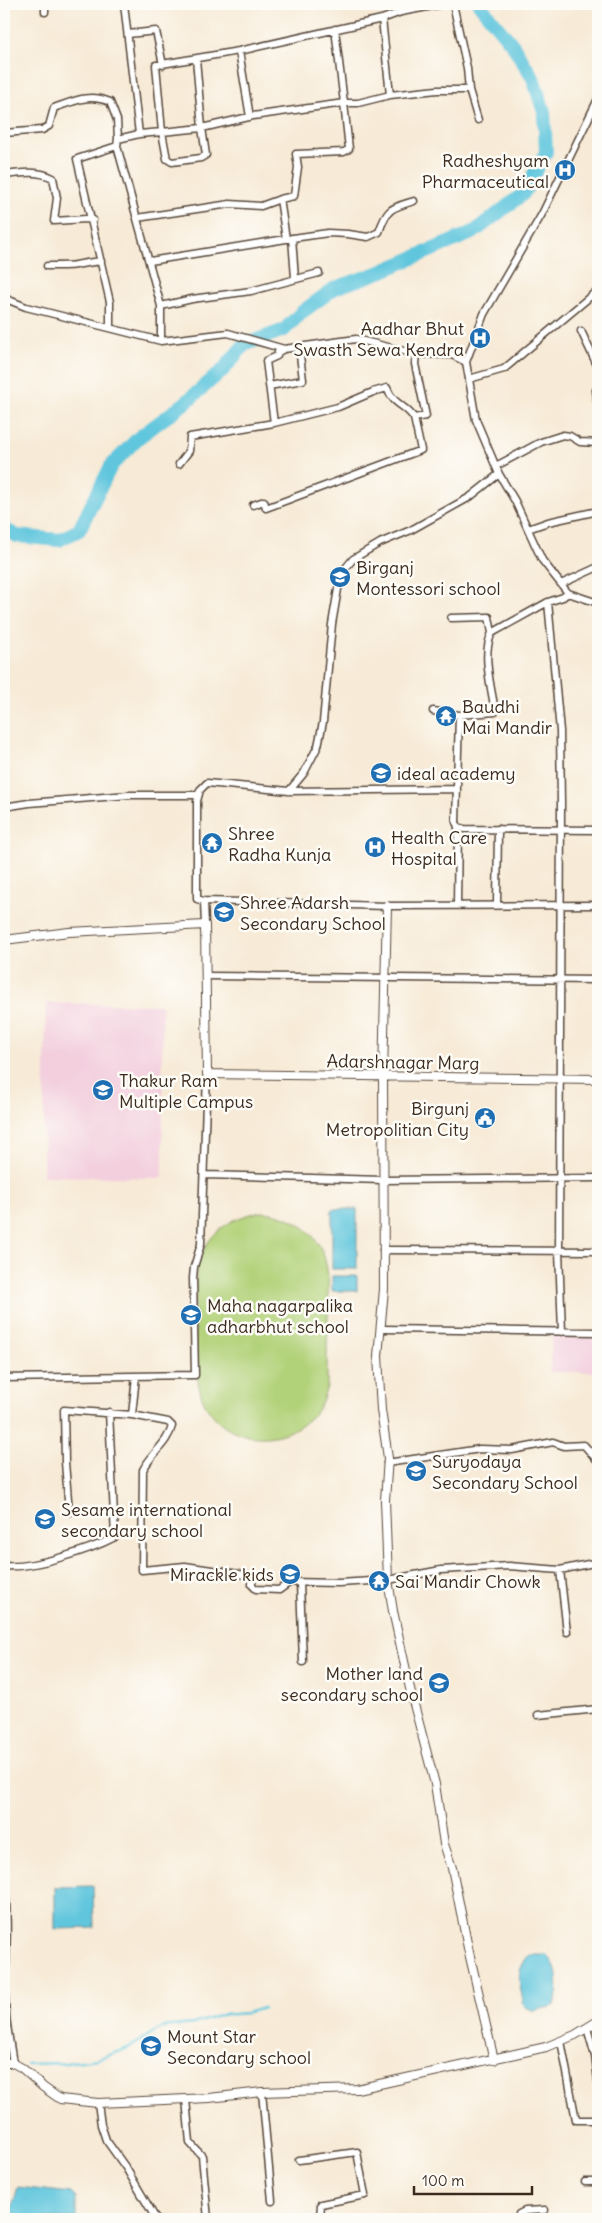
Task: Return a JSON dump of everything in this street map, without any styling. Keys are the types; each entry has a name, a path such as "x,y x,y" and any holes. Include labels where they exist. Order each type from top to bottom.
{"street":[{"path":"44,4 46,12"},
{"path":"124,4 138,134"},
{"path":"196,59 206,155 188,161 172,162 167,158 162,132 156,65 196,59 224,52 239,51 382,19 401,12 443,4"},
{"path":"453,4 467,68 469,90 478,120"},
{"path":"382,19 390,95"},
{"path":"137,218 230,204 261,206 294,196 298,167 296,154 344,152 349,149 335,29"},
{"path":"128,34 156,31 163,65"},
{"path":"239,51 250,117"},
{"path":"110,327 110,302 93,220 77,159 138,134 202,128 250,117 344,103 358,103 390,95 437,90 469,90"},
{"path":"4,133 42,130 49,126 54,108 72,101 98,97 110,102 117,120 117,143 161,306 161,341"},
{"path":"598,99 542,214 484,314 466,362 476,420 498,474 515,501 542,560 568,593 598,603"},
{"path":"4,175 31,172 53,178 57,198 54,221 93,220"},
{"path":"280,199 289,238 295,278"},
{"path":"150,261 289,238 328,234 368,237 378,232 384,215 394,207 414,201"},
{"path":"47,266 69,264 75,266 81,263 101,261"},
{"path":"161,306 192,299 251,291 319,273"},
{"path":"469,380 504,369 598,290"},
{"path":"4,298 51,314 161,341 228,333 281,349 356,339 416,354 452,355 466,362"},
{"path":"580,331 598,367"},
{"path":"268,386 303,380 299,346"},
{"path":"274,423 266,361 277,356 281,349"},
{"path":"414,418 426,416 414,364 416,354"},
{"path":"179,464 189,451 190,437 274,423 338,407 387,388 390,397 411,412 421,450 266,508 264,501 253,505"},
{"path":"598,389 596,390 598,409"},
{"path":"496,466 541,442 563,435 570,436 580,442 598,443"},
{"path":"289,791 304,773 318,746 323,722 332,624 338,589 344,570 353,559 380,543 411,530 470,497 498,474"},
{"path":"528,529 548,522 598,511"},
{"path":"561,584 598,567"},
{"path":"433,711 459,715 495,712 488,660 488,639 492,633 568,593"},
{"path":"548,602 560,731 559,1251 562,1332"},
{"path":"451,618 489,617 492,633"},
{"path":"457,905 458,827 456,822 456,789 459,715"},
{"path":"456,789 289,791 206,783 198,795 197,900 387,906 598,905"},
{"path":"4,808 28,803 129,795 198,795"},
{"path":"458,827 598,830"},
{"path":"498,829 498,904"},
{"path":"4,1378 195,1375 193,1278 194,1267 201,1244 207,1074 204,901"},
{"path":"387,906 384,979 382,1329 378,1356 381,1410 387,1463 385,1500 388,1580 411,1693 435,1784 444,1844 451,1864 494,2060"},
{"path":"4,940 69,932 205,926"},
{"path":"206,976 598,980"},
{"name":"Adarshnagar Marg","path":"207,1074 598,1079"},
{"path":"204,1175 266,1175 383,1180 598,1178"},
{"path":"383,1250 598,1251"},
{"path":"382,1329 598,1332"},
{"path":"132,1415 136,1376"},
{"path":"69,1512 64,1462 64,1410 108,1412 168,1422 172,1426 165,1441 149,1459 143,1470 142,1570 185,1566 209,1568 252,1576 252,1585 256,1589 279,1590 290,1582 388,1580 450,1569 509,1566 560,1570 598,1562"},
{"path":"4,1566 18,1566 49,1560 101,1544 115,1537 108,1412"},
{"path":"387,1463 480,1448 512,1450 553,1442 564,1446 584,1445 598,1461"},
{"path":"560,1570 567,1632"},
{"path":"300,1583 303,1662"},
{"path":"538,1715 598,1709"},
{"path":"4,1883 8,1950 5,1987 6,2022 13,2064"},
{"path":"4,2063 22,2068 42,2087 60,2098 98,2103 186,2099 262,2092 357,2089 546,2048 598,2022"},
{"path":"587,2028 595,2056 598,2081"},
{"path":"561,2041 576,2120 598,2120"},
{"path":"262,2092 272,2201"},
{"path":"186,2099 190,2143 202,2156 208,2219"},
{"path":"98,2103 101,2125 106,2140 126,2168 156,2219"},
{"path":"299,2160 357,2152 365,2195 321,2204 320,2218 315,2219"},
{"path":"585,2182 598,2182"},
{"path":"517,2219 525,2211 545,2210"}],"shaded area":[{"name":"Thakur Ram Multiple Campus","path":"46,1003 162,1005 163,1178 43,1176"},
{"path":"552,1336 598,1337 598,1372 550,1372"}],"green space":[{"path":"259,1212 282,1216 302,1226 317,1242 323,1253 328,1277 327,1387 320,1405 314,1414 301,1425 287,1433 256,1437 240,1434 226,1427 214,1416 204,1402 197,1376 195,1321 196,1273 204,1249 217,1232 226,1225 236,1219"}],"water":[{"path":"332,1209 357,1209 357,1269 332,1269"},
{"path":"332,1276 357,1276 357,1291 332,1291"},
{"path":"93,1886 94,1928 55,1929 55,1887"},
{"path":"529,1955 547,1955 554,1966 558,1985 555,2005 552,2007 534,2011 524,2006 519,1979 521,1967"},
{"path":"18,2187 71,2193 76,2198 76,2219 17,2217 11,2210"}],"waterway":[{"path":"4,529 17,536 59,540 79,530 111,466 138,438 185,403 223,370 244,345 284,330 302,312 335,288 380,272 474,232 523,194 546,152 544,112 533,78 512,44 479,4"},
{"path":"27,2064 65,2063 98,2059 128,2048 162,2027 193,2024 221,2015 247,2013 263,2008"},
{"path":"4,2067 17,2069"}],"place":[{"name":"Radheshyam Pharmaceutical","path":"565,170"},
{"name":"Aadhar Bhut Swasth Sewa Kendra","path":"480,338"},
{"name":"Birganj Montessori school","path":"340,577"},
{"name":"Baudhi Mai Mandir","path":"446,716"},
{"name":"ideal academy","path":"381,773"},
{"name":"Shree Radha Kunja","path":"212,843"},
{"name":"Health Care Hospital","path":"375,847"},
{"name":"Shree Adarsh Secondary School","path":"224,912"},
{"name":"Thakur Ram Multiple Campus","path":"103,1090"},
{"name":"Birgunj Metropolitian City","path":"485,1118"},
{"name":"Maha nagarpalika adharbhut school","path":"191,1315"},
{"name":"Suryodaya Secondary School","path":"416,1471"},
{"name":"Sesame international secondary school","path":"45,1519"},
{"name":"Mirackle kids","path":"290,1574"},
{"name":"Sai Mandir Chowk","path":"379,1581"},
{"name":"Mother land secondary school","path":"439,1683"},
{"name":"Mount Star Secondary school","path":"151,2046"}]}
